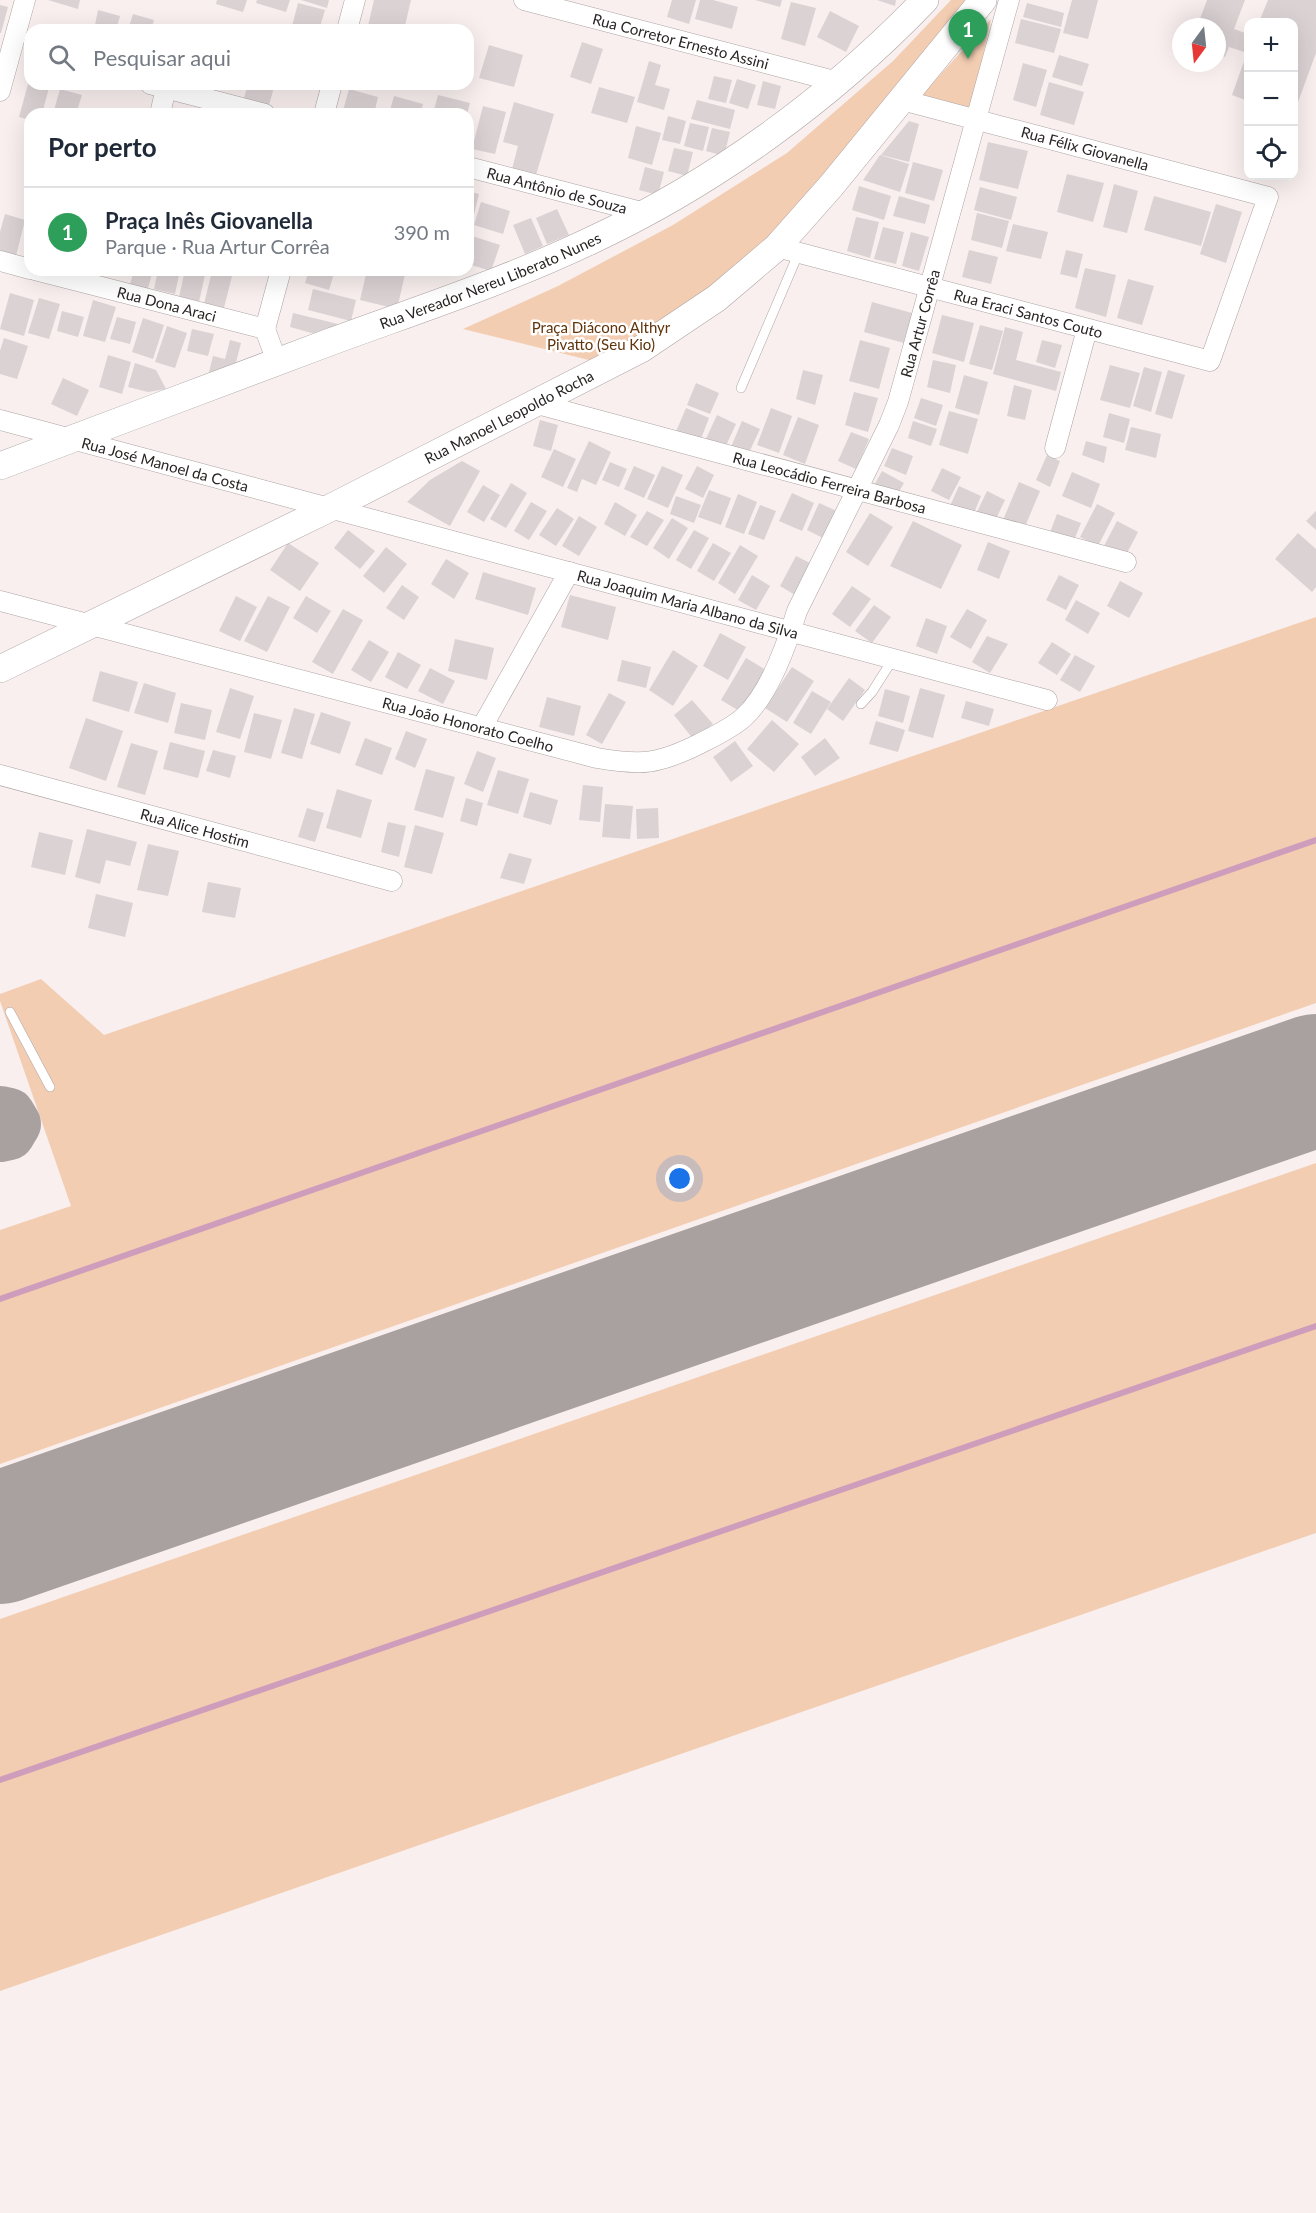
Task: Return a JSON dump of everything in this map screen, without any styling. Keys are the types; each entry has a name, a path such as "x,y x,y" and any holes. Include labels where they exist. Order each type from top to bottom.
{"main road":[{"name":"Rua Vereador Nereu Liberato Nunes","path":"0,466 536,265 645,213 730,162 781,127 838,82 925,0"},
{"name":"Rua Manoel Leopoldo Rocha","path":"0,669 330,508 641,349 788,250 831,186 982,0"}],"street":[{"path":"0,91 14,48 25,0"},
{"path":"349,24 355,0"},
{"name":"Rua Corretor Ernesto Assini","path":"524,0 838,82"},
{"name":"Rua Artur Corrêa","path":"791,632 797,611 889,425 898,402 1009,0"},
{"path":"158,90 160,108"},
{"path":"173,90 242,108"},
{"path":"326,108 330,90"},
{"name":"Rua Félix Giovanella","path":"902,100 1268,197 1210,361"},
{"name":"Rua Antônio de Souza","path":"474,169 645,213"},
{"name":"Rua Eraci Santos Couto","path":"788,250 1210,361"},
{"path":"0,261 24,267"},
{"name":"Rua Dona Araci","path":"58,276 265,329"},
{"path":"277,362 265,329 279,276"},
{"path":"1055,448 1088,329"},
{"name":"Rua Leocádio Ferreira Barbosa","path":"534,403 1126,562"},
{"name":"Rua José Manoel da Costa","path":"0,420 330,508"},
{"name":"Rua Joaquim Maria Albano da Silva","path":"330,508 1047,700"},
{"path":"482,728 569,572"},
{"name":"Rua João Honorato Coelho","path":"0,601 482,728 624,763 646,764 672,758 728,730 744,717 757,702 769,681 791,632"},
{"name":"Rua Alice Hostim","path":"0,775 392,881"}],"lane":[{"path":"741,388 788,250"},
{"path":"861,704 872,692 893,659"},
{"path":"10,1012 50,1087"}],"green space":[{"name":"Praça Diácono Althyr Pivatto (Seu Kio)","path":"951,0 971,0 834,168 767,240 726,278 601,363 463,329 558,286 673,225 787,153 893,61"},
{"path":"991,19 970,113 918,99"},
{"path":"1316,617 1316,1003 0,1464 0,1230 71,1206 0,1001 0,994 41,979 104,1035"},
{"path":"1316,1163 1316,1533 0,1991 0,1619"}],"building":[{"path":"48,0 80,0 78,9"},
{"path":"217,0 247,0 243,12 216,4"},
{"path":"257,0 290,0 286,12 256,3"},
{"path":"301,0 329,0 327,8"},
{"path":"374,0 411,0 405,24 368,24"},
{"path":"672,0 696,0 689,24 667,17"},
{"path":"700,0 713,0 738,7 732,29 695,19"},
{"path":"755,0 782,0 780,7"},
{"path":"877,0 896,0 895,6"},
{"path":"1072,0 1098,0 1088,39 1063,33"},
{"path":"1207,0 1245,0 1234,29 1244,33 1244,52 1229,47 1226,54 1226,18 1200,18"},
{"path":"1268,0 1316,0 1316,53 1298,102 1298,18 1261,18"},
{"path":"791,2 816,8 805,46 781,39"},
{"path":"298,3 325,10 321,24 293,24"},
{"path":"1027,3 1064,13 1061,27 1023,17"},
{"path":"0,5 8,7 1,33 0,33"},
{"path":"98,10 120,16 118,24 95,24"},
{"path":"830,11 859,26 846,52 817,37"},
{"path":"133,14 154,20 153,24 130,24"},
{"path":"1021,19 1061,29 1054,53 1015,43"},
{"path":"582,42 603,49 591,84 570,77"},
{"path":"489,45 523,55 514,87 479,78"},
{"path":"1059,55 1089,64 1082,86 1052,77"},
{"path":"649,61 661,65 655,85 670,89 664,110 637,102"},
{"path":"1244,61 1244,100 1232,95"},
{"path":"1023,63 1047,70 1036,107 1013,100"},
{"path":"714,76 732,80 726,103 708,99"},
{"path":"737,79 756,85 748,109 729,103"},
{"path":"763,81 781,86 775,109 757,105"},
{"path":"1049,82 1084,92 1074,125 1040,115"},
{"path":"599,87 635,97 627,123 591,113"},
{"path":"26,90 48,90 44,108 24,108 24,118 19,117"},
{"path":"60,90 82,95 78,108 55,108"},
{"path":"246,90 273,90 269,105 244,98"},
{"path":"349,90 378,97 375,108 344,108"},
{"path":"438,95 470,103 469,108 435,108"},
{"path":"394,96 423,104 422,108 391,108"},
{"path":"697,100 735,110 730,129 691,119"},
{"path":"514,102 554,114 536,175 512,169 518,146 503,142"},
{"path":"483,106 506,112 495,154 474,149"},
{"path":"668,116 686,121 680,144 662,140"},
{"path":"909,121 919,124 909,162 881,155"},
{"path":"690,123 709,127 703,151 684,146"},
{"path":"636,126 661,133 652,165 628,158"},
{"path":"712,128 730,132 724,156 706,151"},
{"path":"988,142 1028,151 1018,189 979,180"},
{"path":"674,148 693,152 687,176 668,171"},
{"path":"880,155 909,164 900,192 863,180"},
{"path":"913,162 943,170 934,201 905,193"},
{"path":"645,167 664,172 658,195 639,190"},
{"path":"1067,174 1104,183 1093,222 1057,212"},
{"path":"1114,184 1138,191 1127,233 1103,227"},
{"path":"859,186 891,196 884,220 852,210"},
{"path":"980,187 1017,197 1011,220 974,210"},
{"path":"474,193 479,194 474,214"},
{"path":"899,196 930,205 925,224 893,216"},
{"path":"1154,196 1211,212 1201,246 1144,230"},
{"path":"481,202 510,211 503,234 474,225"},
{"path":"1216,204 1242,212 1226,263 1200,254"},
{"path":"557,209 569,235 547,244 536,218"},
{"path":"977,213 1009,221 1002,248 971,240"},
{"path":"5,214 24,220 16,256 0,252 0,232"},
{"path":"856,217 879,222 870,258 847,251"},
{"path":"531,218 543,246 525,254 513,225"},
{"path":"1013,224 1048,232 1041,259 1006,251"},
{"path":"883,227 904,232 896,264 874,259"},
{"path":"911,232 929,237 919,271 902,266"},
{"path":"474,237 500,245 491,271 474,266"},
{"path":"969,250 998,257 991,284 962,277"},
{"path":"1066,250 1083,254 1077,278 1060,274"},
{"path":"1085,268 1116,275 1106,317 1075,308"},
{"path":"132,276 151,276 147,292 129,288"},
{"path":"157,276 179,276 175,294 154,289"},
{"path":"184,276 205,276 199,302 179,297"},
{"path":"211,276 232,276 224,308 204,304"},
{"path":"307,276 333,276 329,290 305,283"},
{"path":"366,276 405,276 397,309 360,300"},
{"path":"1128,279 1154,286 1142,325 1117,318"},
{"path":"313,289 356,300 351,321 308,310"},
{"path":"10,293 34,300 24,336 0,329"},
{"path":"39,298 60,304 49,339 28,333"},
{"path":"93,300 116,307 105,342 83,336"},
{"path":"872,302 912,313 904,343 864,332"},
{"path":"62,311 84,317 78,337 57,331"},
{"path":"293,313 338,324 315,334 290,327"},
{"path":"942,315 974,323 964,362 932,353"},
{"path":"117,317 136,322 130,344 110,339"},
{"path":"143,318 164,325 153,359 132,352"},
{"path":"980,325 1003,331 992,370 969,364"},
{"path":"167,326 187,333 175,368 155,362"},
{"path":"1005,327 1023,332 1016,360 1061,372 1056,391 993,374"},
{"path":"192,329 214,334 208,356 187,351"},
{"path":"4,338 28,346 17,379 0,374 0,351"},
{"path":"230,340 241,343 234,370 207,380 213,356 225,359"},
{"path":"860,340 890,348 879,389 849,381"},
{"path":"1042,340 1062,345 1055,368 1036,362"},
{"path":"108,355 131,362 122,394 99,387"},
{"path":"933,360 956,365 950,393 927,387"},
{"path":"135,363 156,370 166,389 148,392 128,387"},
{"path":"1110,365 1140,373 1130,408 1100,400"},
{"path":"1144,367 1162,372 1151,412 1133,406"},
{"path":"803,370 823,375 815,405 796,399"},
{"path":"1168,370 1185,375 1172,419 1155,414"},
{"path":"964,375 988,382 979,415 955,408"},
{"path":"63,378 89,390 77,416 51,404"},
{"path":"696,383 719,393 710,414 687,405"},
{"path":"1014,385 1032,390 1025,420 1007,416"},
{"path":"854,392 878,398 868,432 845,425"},
{"path":"921,398 943,405 936,426 914,418"},
{"path":"686,408 709,418 699,444 675,434"},
{"path":"771,408 792,416 779,453 757,445"},
{"path":"949,411 978,419 968,454 939,445"},
{"path":"1109,413 1130,419 1124,443 1103,437"},
{"path":"717,415 736,424 724,450 705,441"},
{"path":"798,417 819,425 805,464 783,455"},
{"path":"540,420 558,425 551,451 533,446"},
{"path":"742,421 760,429 748,455 731,447"},
{"path":"913,421 937,429 931,446 908,438"},
{"path":"1131,427 1161,434 1156,458 1125,450"},
{"path":"851,432 869,439 856,469 838,461"},
{"path":"589,441 611,452 596,485 582,479 577,492 567,488"},
{"path":"1086,441 1107,447 1104,463 1082,455"},
{"path":"892,448 913,456 906,475 884,466"},
{"path":"554,449 576,459 563,487 541,477"},
{"path":"1047,455 1060,461 1050,487 1036,480"},
{"path":"462,461 480,471 450,526 407,502 430,480"},
{"path":"610,462 627,469 619,487 602,480"},
{"path":"634,466 655,475 644,498 624,489"},
{"path":"662,466 683,475 668,508 647,499"},
{"path":"697,466 714,475 703,498 685,489"},
{"path":"942,468 961,477 949,500 931,491"},
{"path":"882,471 904,483 894,500 872,489"},
{"path":"1072,472 1100,484 1091,508 1062,496"},
{"path":"1019,482 1040,491 1024,529 1003,520"},
{"path":"511,483 527,493 506,528 490,519"},
{"path":"483,485 500,495 484,522 467,512"},
{"path":"959,486 981,496 972,518 949,508"},
{"path":"709,490 731,498 721,525 698,517"},
{"path":"987,491 1005,500 994,523 976,514"},
{"path":"792,493 814,503 802,531 779,521"},
{"path":"738,494 757,502 744,534 725,527"},
{"path":"676,496 701,505 694,523 670,514"},
{"path":"531,502 547,511 529,540 514,531"},
{"path":"615,502 637,515 625,536 604,524"},
{"path":"819,503 839,512 827,540 807,530"},
{"path":"1097,504 1115,513 1098,546 1080,537"},
{"path":"760,505 776,511 764,540 748,534"},
{"path":"557,508 574,519 556,546 539,535"},
{"path":"647,511 664,520 647,546 630,537"},
{"path":"1316,511 1316,530 1306,521"},
{"path":"870,513 893,527 868,566 846,552"},
{"path":"1057,514 1081,523 1072,545 1049,535"},
{"path":"579,516 597,527 579,556 562,546"},
{"path":"672,518 688,528 669,559 653,548"},
{"path":"913,521 962,545 941,589 890,566"},
{"path":"1117,521 1138,532 1125,557 1104,546"},
{"path":"348,530 375,551 360,569 334,548"},
{"path":"694,530 709,538 691,569 676,560"},
{"path":"1298,533 1316,549 1316,587 1312,592 1275,559"},
{"path":"988,542 1010,551 999,579 977,570"},
{"path":"288,543 319,563 300,591 270,570"},
{"path":"713,543 731,553 714,581 697,571"},
{"path":"740,545 758,556 735,594 718,583"},
{"path":"386,547 407,564 384,593 363,576"},
{"path":"796,556 812,564 795,595 780,586"},
{"path":"446,559 469,573 454,599 431,584"},
{"path":"483,572 536,588 528,615 475,599"},
{"path":"752,575 770,586 756,610 738,600"},
{"path":"1059,575 1079,585 1066,610 1046,600"},
{"path":"1120,581 1143,593 1129,618 1107,606"},
{"path":"402,585 419,597 404,620 386,608"},
{"path":"852,586 871,599 850,627 832,614"},
{"path":"570,595 616,607 608,640 561,627"},
{"path":"236,596 257,607 240,641 219,631"},
{"path":"268,596 290,607 267,652 244,641"},
{"path":"306,596 331,611 317,633 293,618"},
{"path":"1076,600 1100,613 1088,634 1065,620"},
{"path":"874,605 891,617 872,643 855,631"},
{"path":"343,609 363,620 333,674 312,662"},
{"path":"967,609 987,620 971,649 950,637"},
{"path":"926,618 947,626 937,654 916,646"},
{"path":"720,633 746,647 728,680 703,666"},
{"path":"987,636 1008,644 990,673 972,662"},
{"path":"455,639 494,648 487,680 448,671"},
{"path":"369,640 389,652 371,682 351,670"},
{"path":"1052,642 1071,654 1057,675 1038,663"},
{"path":"673,650 698,666 673,706 649,690"},
{"path":"398,652 421,665 407,689 385,677"},
{"path":"1075,655 1095,666 1080,692 1060,680"},
{"path":"746,658 766,670 741,712 721,700"},
{"path":"622,660 651,667 646,688 617,681"},
{"path":"792,667 814,681 787,722 765,708"},
{"path":"430,668 455,681 443,704 418,691"},
{"path":"100,671 138,682 129,712 92,701"},
{"path":"849,678 865,690 843,721 827,709"},
{"path":"144,683 176,693 168,723 134,713"},
{"path":"230,688 254,696 240,739 216,732"},
{"path":"920,688 945,695 933,738 908,731"},
{"path":"885,689 910,696 903,723 878,716"},
{"path":"812,691 831,702 811,734 793,723"},
{"path":"609,693 626,702 602,744 586,735"},
{"path":"547,697 581,706 574,736 539,727"},
{"path":"692,700 713,724 694,740 674,715"},
{"path":"966,701 994,709 989,726 961,718"},
{"path":"181,703 212,710 205,740 174,733"},
{"path":"294,708 315,714 302,759 281,753"},
{"path":"321,712 351,722 340,754 310,744"},
{"path":"254,713 282,720 271,759 244,752"},
{"path":"86,718 123,731 106,781 69,768"},
{"path":"772,720 799,744 774,772 747,749"},
{"path":"876,721 905,730 898,752 869,744"},
{"path":"406,731 427,739 415,768 395,759"},
{"path":"365,738 392,748 382,775 355,765"},
{"path":"825,738 840,758 815,776 801,757"},
{"path":"735,741 753,766 731,782 713,757"},
{"path":"170,742 205,751 198,778 163,769"},
{"path":"131,743 158,751 145,795 117,787"},
{"path":"213,750 236,756 230,778 206,771"},
{"path":"477,751 496,758 483,792 464,784"},
{"path":"426,769 455,777 443,818 414,810"},
{"path":"498,770 529,779 518,814 487,805"},
{"path":"583,785 603,787 600,822 579,820"},
{"path":"337,789 372,800 361,838 326,828"},
{"path":"530,792 558,800 551,825 523,817"},
{"path":"466,798 483,803 477,826 460,821"},
{"path":"605,804 633,806 630,839 602,837"},
{"path":"307,808 324,813 315,842 298,837"},
{"path":"658,808 659,838 637,839 636,809"},
{"path":"388,822 406,826 399,857 381,852"},
{"path":"415,825 444,833 432,874 404,867"},
{"path":"87,829 137,842 130,866 106,860 100,884 75,877"},
{"path":"39,832 73,840 65,875 31,867"},
{"path":"148,844 179,851 168,896 137,890"},
{"path":"509,853 532,859 524,884 500,878"},
{"path":"208,882 241,888 235,918 202,912"},
{"path":"96,894 133,903 125,937 88,928"}],"waterway":[{"path":"0,1299 1316,840"},
{"path":"0,1780 1316,1326"}],"taxiway":[{"path":"0,1112 9,1114 15,1124 9,1134 0,1136"}],"runway":[{"path":"0,1538 1316,1080"}],"place":[{"name":"Praça Inês Giovanella","path":"968,59"}]}
